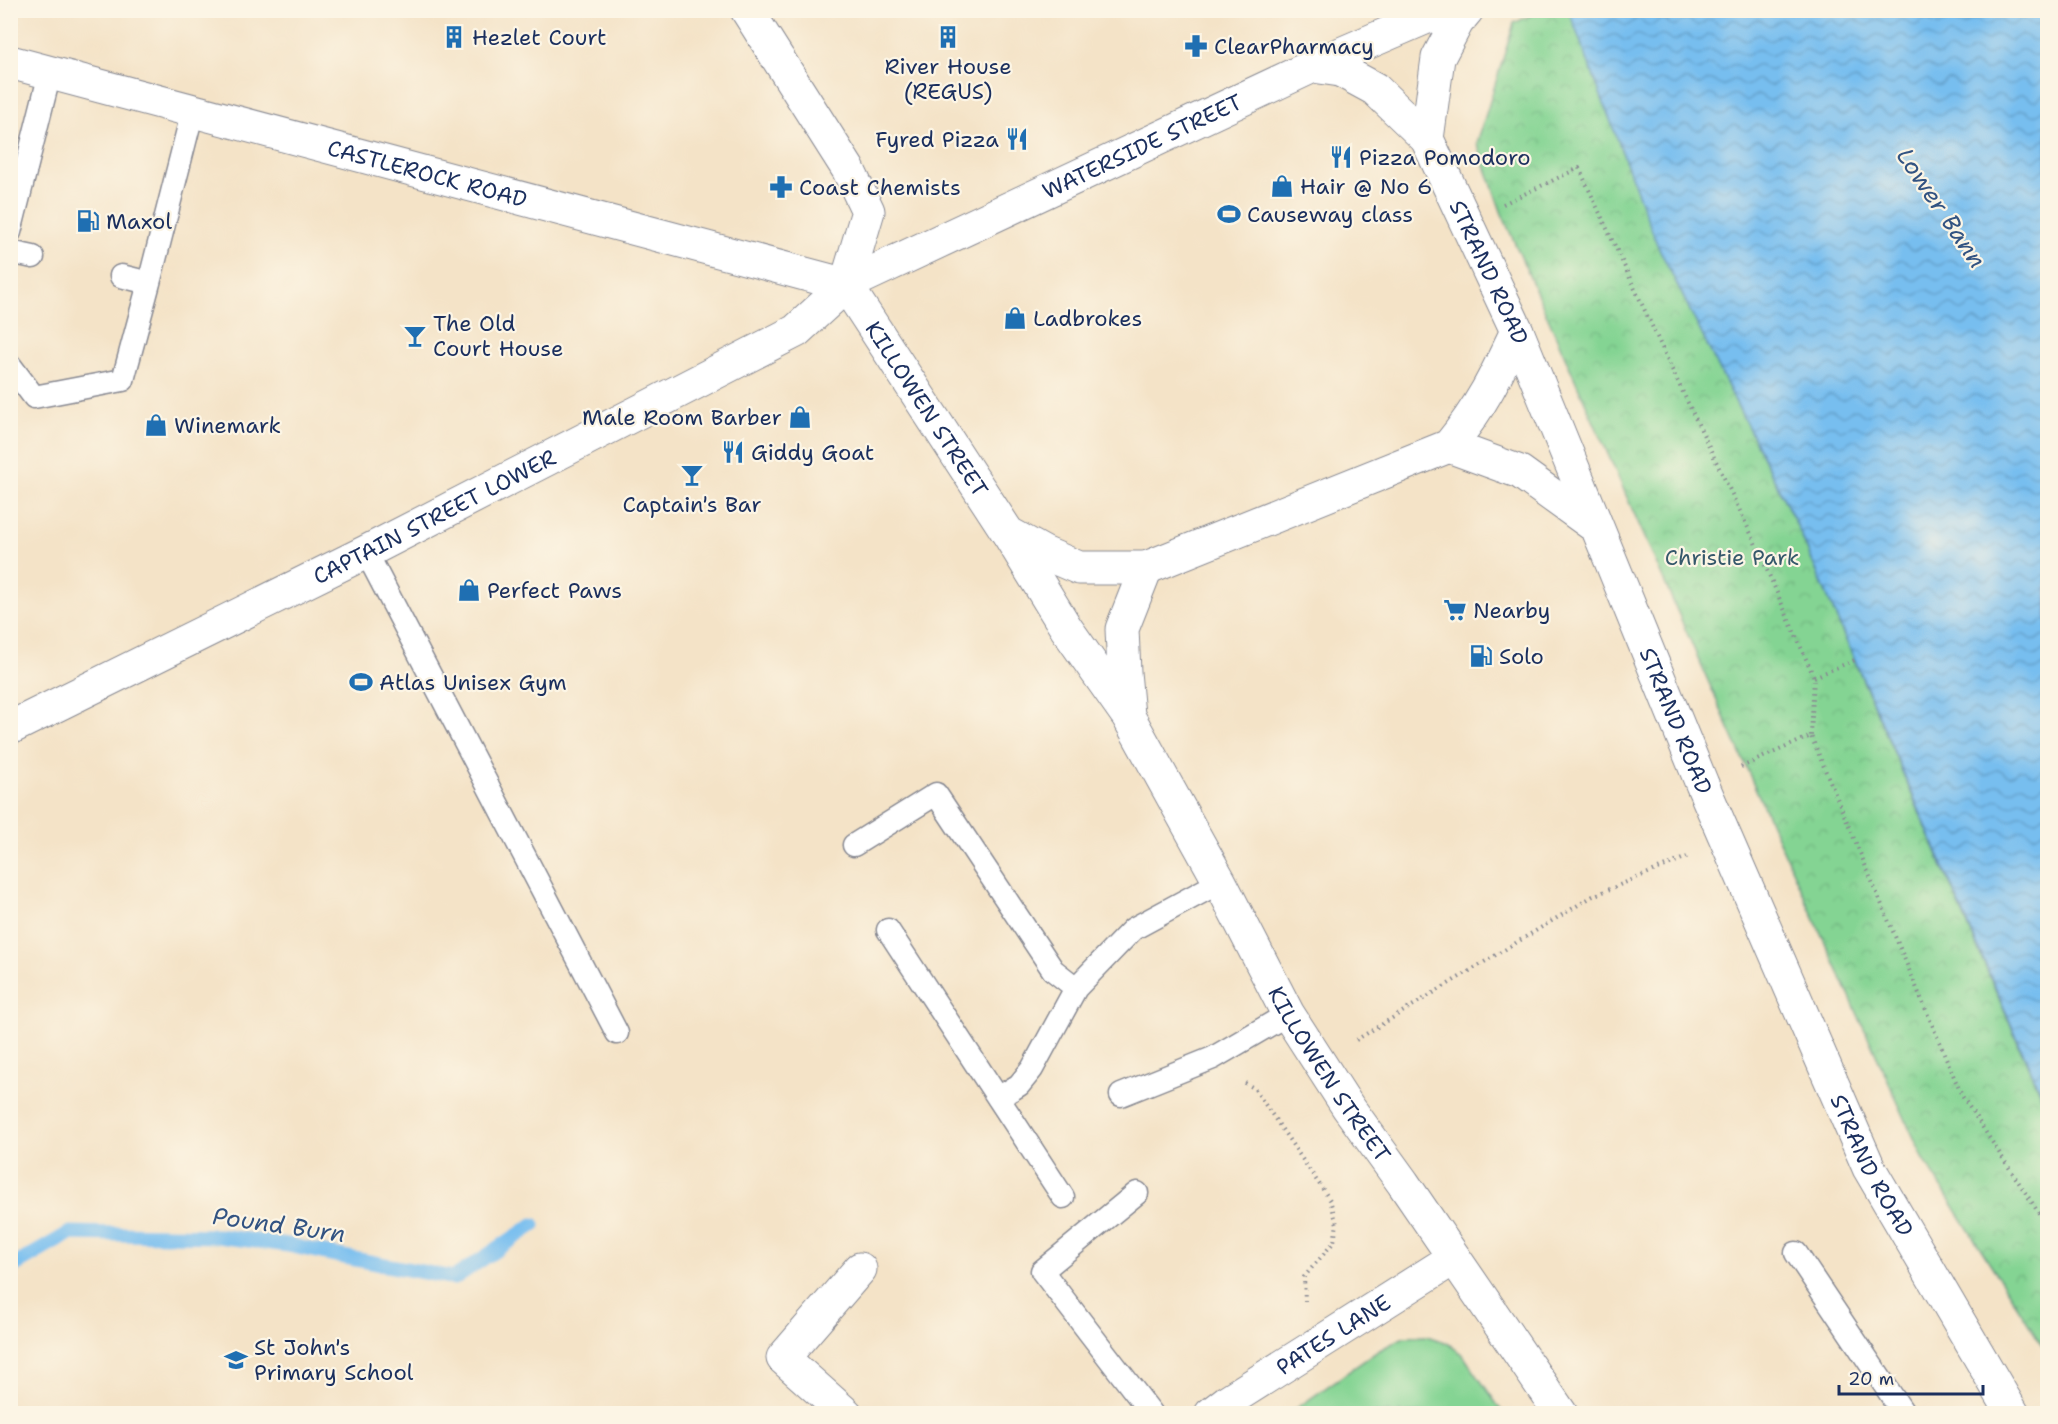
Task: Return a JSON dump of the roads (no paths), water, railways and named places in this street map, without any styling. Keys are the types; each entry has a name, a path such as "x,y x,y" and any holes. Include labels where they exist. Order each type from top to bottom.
{"main road":[{"path":"747,10 848,169 868,211 846,285"},
{"path":"1427,139 1438,58 1457,22 1467,10"},
{"name":"WATERSIDE STREET","path":"846,285 1313,66 1432,15"},
{"name":"CASTLEROCK ROAD","path":"10,62 846,285"},
{"path":"1313,66 1340,70 1375,89 1427,139"},
{"name":"STRAND ROAD","path":"1427,139 1517,331 1702,784 1869,1168 2013,1413"},
{"name":"KILLOWEN STREET","path":"846,285 881,342 1008,533 1066,628 1128,716 1220,882 1288,1014 1348,1107 1561,1413"},
{"name":"CAPTAIN STREET LOWER","path":"10,728 366,552 796,331 846,285"},
{"path":"1146,568 1449,446 1471,418 1493,383 1517,331"},
{"path":"1449,446 1520,472 1596,527"},
{"name":"KILLOWEN STREET","path":"1008,533 1044,553 1079,568 1146,568 1122,629 1128,716"},
{"name":"PATES LANE","path":"1211,1413 1454,1258"},
{"path":"846,1413 783,1358 860,1269"}],"lane":[{"path":"10,232 50,73"},
{"path":"10,365 34,397 123,380 193,111"},
{"path":"10,252 33,257"},
{"path":"121,276 149,283"},
{"path":"366,552 617,1033"},
{"path":"854,845 936,794 1053,970 1076,988"},
{"path":"998,1098 1019,1085 1032,1069 1076,988 1134,929 1220,882"},
{"path":"888,930 1064,1197"},
{"path":"1121,1095 1213,1058 1288,1014"},
{"path":"1137,1193 1042,1271 1152,1413"},
{"path":"1796,1253 1904,1413"}],"water":[{"name":"Lower Bann","path":"1569,11 2047,11 2047,1108 1797,525 1657,244"}],"waterway":[{"name":"Pound Burn","path":"10,1268 70,1233 218,1236 288,1245 454,1278 533,1225"}],"place":[{"name":"Hezlet Court","path":"454,37"},
{"name":"River House (REGUS)","path":"948,37"},
{"name":"ClearPharmacy","path":"1196,46"},
{"name":"Fyred Pizza","path":"1017,139"},
{"name":"Pizza Pomodoro","path":"1341,157"},
{"name":"Hair @ No 6","path":"1282,186"},
{"name":"Coast Chemists","path":"781,187"},
{"name":"Causeway class","path":"1229,214"},
{"name":"Maxol","path":"88,221"},
{"name":"Ladbrokes","path":"1015,318"},
{"name":"The Old Court House","path":"415,336"},
{"name":"Male Room Barber","path":"800,417"},
{"name":"Winemark","path":"156,425"},
{"name":"Giddy Goat","path":"733,452"},
{"name":"Captain's Bar","path":"692,475"},
{"name":"Perfect Paws","path":"469,590"},
{"name":"Nearby","path":"1455,610"},
{"name":"Solo","path":"1481,656"},
{"name":"Atlas Unisex Gym","path":"361,682"},
{"name":"St John's Primary School","path":"236,1360"}],"park label":[{"name":"Christie Park","path":"1732,557"}]}
